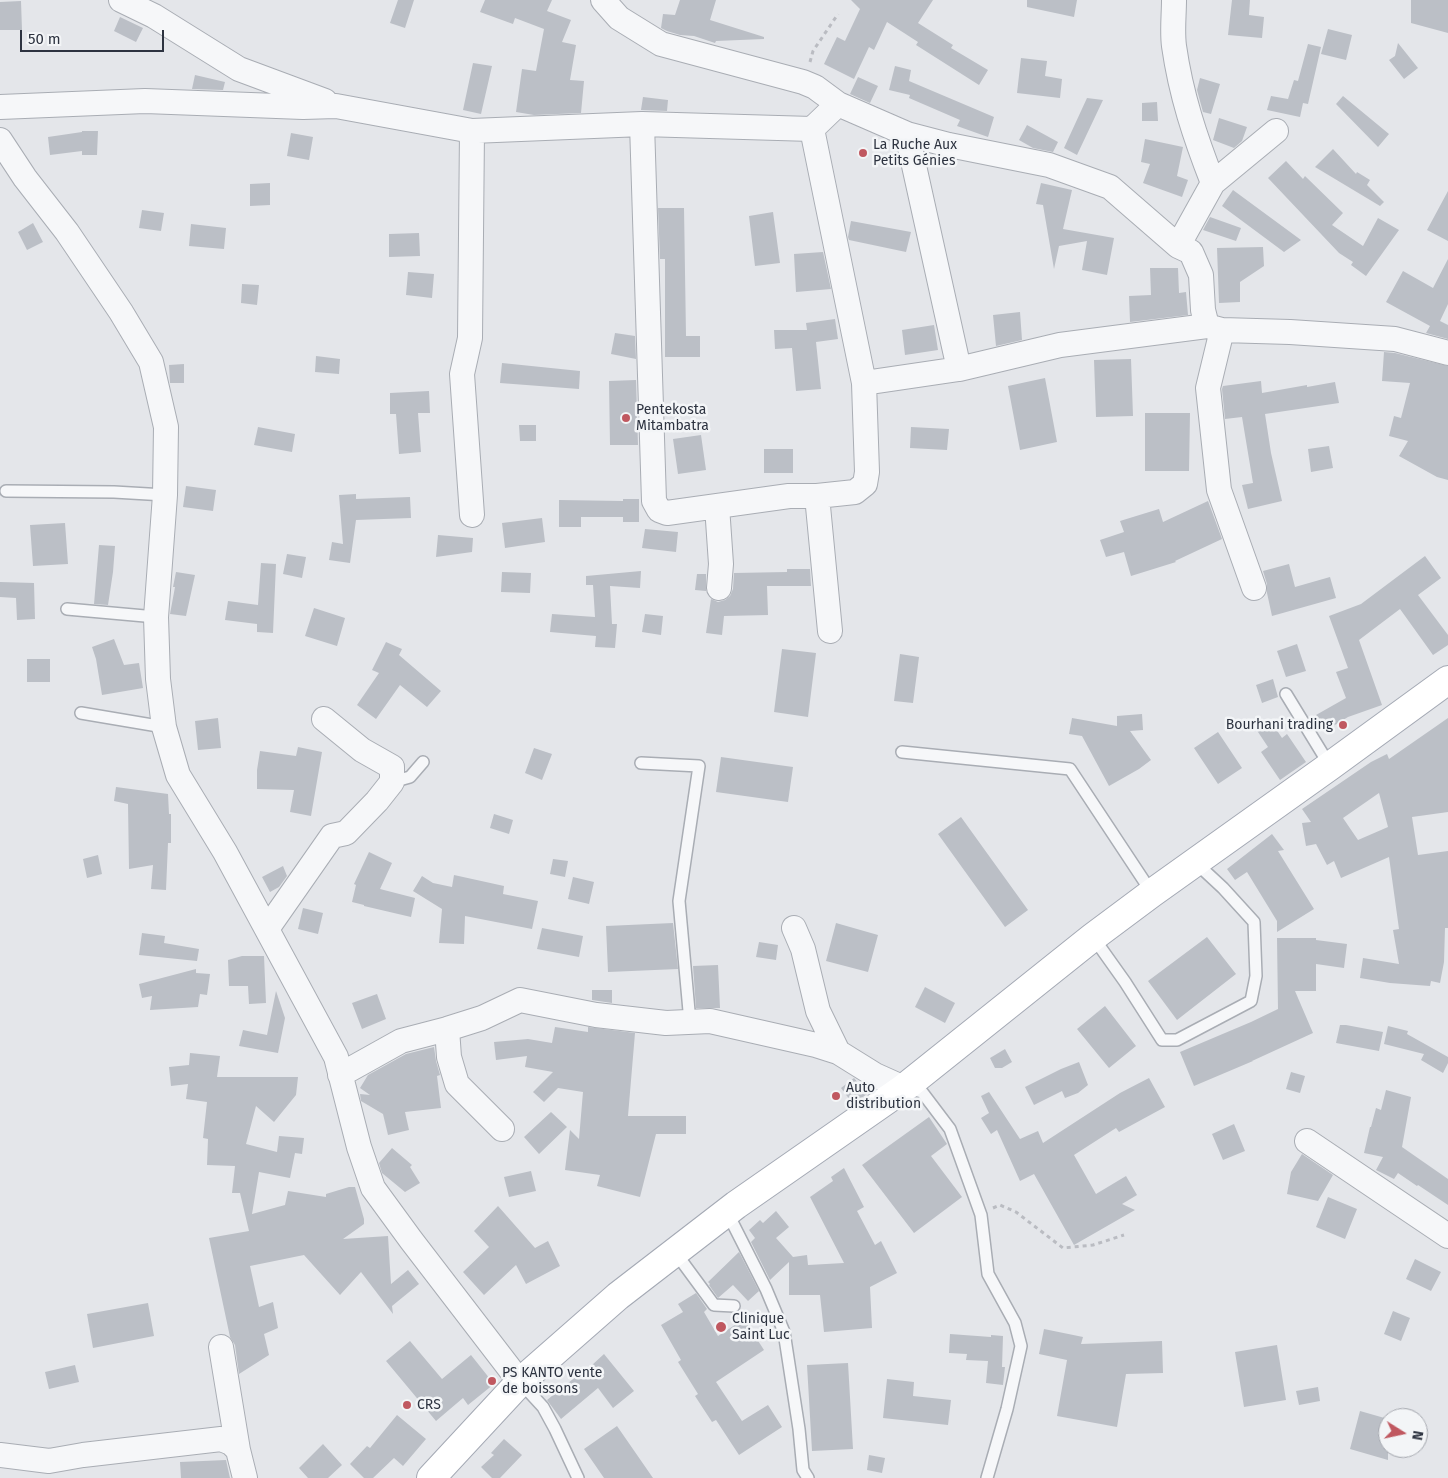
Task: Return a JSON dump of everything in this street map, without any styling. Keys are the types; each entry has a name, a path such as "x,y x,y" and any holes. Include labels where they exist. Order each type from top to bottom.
{"main road":[{"path":"431,1478 520,1382 618,1296 727,1212 904,1088 1152,892 1448,680"}],"street":[{"path":"121,0 158,8 239,69 336,106 472,131 642,124 812,129 838,104"},
{"path":"603,0 619,18 661,44 803,82 815,87 838,104 906,134 949,145 1049,165 1110,187 1178,246 1191,252 1201,275 1203,310 1215,328 1208,388 1219,490 1254,588"},
{"path":"1174,0 1174,45 1187,112 1213,183"},
{"path":"0,108 145,101 303,107 336,106"},
{"path":"642,124 654,501 659,510 667,513 789,496 818,496 855,492 865,484 867,472 864,382 812,129"},
{"path":"472,131 470,338 462,374 472,515"},
{"path":"1178,246 1213,183 1276,131"},
{"path":"906,134 959,369"},
{"path":"0,140 24,178 67,232 121,312 151,362 166,427 165,495 156,617 158,679 164,727 178,776 225,852 336,1057 358,1146 373,1188 520,1382"},
{"path":"864,382 959,369 1060,345 1215,328 1395,339 1448,353"},
{"path":"818,496 830,631"},
{"path":"717,506 721,564 719,588"},
{"path":"267,929 332,836 346,832 377,801 392,782 392,768 362,750 324,719"},
{"path":"794,928 803,949 818,1011 838,1052"},
{"path":"340,1075 400,1040 447,1029 482,1018 520,1000 596,1015 666,1023 710,1021 816,1044 838,1052 875,1075 904,1088"},
{"path":"447,1029 449,1058 457,1084 502,1129"},
{"path":"1307,1141 1448,1236"},
{"path":"221,1347 238,1450 245,1478"},
{"path":"0,1455 49,1461 83,1455 221,1439 231,1443 238,1450"}],"lane":[{"path":"6,491 114,492 165,495"},
{"path":"67,609 156,617"},
{"path":"1286,694 1330,766"},
{"path":"81,713 164,727"},
{"path":"902,752 1070,769 1152,892"},
{"path":"392,782 410,777 423,762"},
{"path":"641,763 700,766 680,901 690,1022"},
{"path":"1093,937 1125,982 1162,1040 1177,1040 1251,1001 1256,976 1254,922 1223,888 1194,862"},
{"path":"904,1088 922,1092 950,1129 981,1215 988,1274 1015,1323 1021,1346 1008,1409 987,1478"},
{"path":"727,1212 766,1289 784,1332 799,1429 803,1470 808,1478"},
{"path":"675,1252 714,1305 734,1306"},
{"path":"520,1382 543,1407 578,1478"}],"path":[{"path":"803,82 813,51 838,14"},
{"path":"981,1215 1000,1205 1016,1212 1063,1248 1093,1245 1124,1235"}],"building":[{"path":"398,0 414,0 405,28 390,23"},
{"path":"485,0 552,0 547,11 571,20 562,42 576,45 570,80 584,81 581,113 534,115 516,112 522,69 536,71 544,29 515,18 513,24 480,12"},
{"path":"680,0 716,0 710,20 764,37 764,39 716,41 715,43 694,36 680,35 661,28 663,14 675,15"},
{"path":"851,0 933,0 918,23 953,45 951,48 988,70 979,85 916,45 918,42 887,22 874,50 869,47 854,79 824,64 837,37 845,41 860,9"},
{"path":"1027,0 1077,0 1074,17 1027,7"},
{"path":"1232,0 1250,0 1249,15 1264,17 1262,38 1228,35"},
{"path":"1411,0 1448,0 1448,33 1411,23"},
{"path":"21,1 22,30 0,30 0,2"},
{"path":"120,17 143,28 136,42 114,31"},
{"path":"1328,29 1352,35 1346,60 1321,54"},
{"path":"1398,43 1418,68 1404,79 1389,60 1395,56"},
{"path":"1308,44 1321,47 1308,104 1303,103 1300,117 1267,110 1271,96 1288,99 1294,80 1298,81"},
{"path":"1021,58 1047,61 1045,76 1062,79 1060,98 1017,93"},
{"path":"473,63 492,66 481,114 463,110"},
{"path":"895,66 911,70 909,81 994,117 988,137 957,126 960,120 909,98 910,95 889,90"},
{"path":"195,75 225,82 223,90 192,89"},
{"path":"858,77 878,86 870,103 850,94"},
{"path":"1200,78 1220,84 1211,114 1203,112 1197,90"},
{"path":"1343,96 1389,134 1378,147 1336,104"},
{"path":"643,97 668,100 667,111 641,110"},
{"path":"1087,98 1103,100 1077,155 1064,148"},
{"path":"1157,102 1158,121 1142,121 1142,103"},
{"path":"1219,118 1247,127 1242,141 1234,148 1213,140"},
{"path":"1027,125 1058,142 1053,152 1033,148 1019,140"},
{"path":"82,131 98,131 97,155 82,155 82,151 50,155 48,137"},
{"path":"291,133 313,137 309,160 287,156"},
{"path":"1145,139 1183,147 1177,176 1188,180 1182,197 1143,183 1150,164 1141,162"},
{"path":"1333,149 1356,174 1357,172 1370,180 1367,185 1384,202 1380,206 1315,167"},
{"path":"1286,161 1303,179 1305,176 1343,213 1332,225 1363,246 1378,218 1399,230 1366,276 1351,265 1353,262 1339,253 1268,178"},
{"path":"270,183 270,205 250,206 250,184"},
{"path":"1041,183 1072,190 1063,229 1114,238 1107,275 1082,270 1087,241 1059,246 1054,269 1043,205 1036,204"},
{"path":"1233,190 1301,240 1284,252 1222,206"},
{"path":"1448,191 1448,241 1427,230"},
{"path":"658,208 684,208 686,336 700,336 700,357 665,357 665,259 660,259"},
{"path":"142,210 164,213 161,231 139,228"},
{"path":"773,212 780,263 755,266 749,216"},
{"path":"1210,217 1241,228 1236,241 1203,230"},
{"path":"851,221 911,232 906,252 849,240"},
{"path":"33,223 43,242 27,250 18,232"},
{"path":"191,224 226,228 224,249 189,246"},
{"path":"419,233 420,256 389,257 389,234"},
{"path":"1263,247 1264,266 1240,282 1240,302 1219,303 1217,248"},
{"path":"823,252 831,289 796,292 794,254"},
{"path":"1448,259 1448,304 1440,321 1448,325 1448,339 1426,333 1430,326 1386,302 1403,271 1433,288"},
{"path":"1150,268 1178,268 1179,293 1186,292 1188,315 1130,322 1129,296 1151,295"},
{"path":"408,272 434,274 432,298 406,295"},
{"path":"242,284 259,285 257,305 241,303"},
{"path":"1020,312 1022,340 996,346 993,315"},
{"path":"835,319 838,339 816,342 821,389 796,391 792,348 775,349 774,330 807,330 806,323"},
{"path":"934,325 938,350 905,355 902,330"},
{"path":"615,333 635,336 636,359 611,354"},
{"path":"1384,352 1448,366 1448,480 1437,477 1399,456 1408,441 1389,436 1394,416 1401,418 1410,383 1382,381"},
{"path":"316,356 340,359 339,374 315,372"},
{"path":"1131,359 1133,416 1096,417 1094,360"},
{"path":"502,363 580,371 579,389 500,383"},
{"path":"184,364 184,383 170,383 169,365"},
{"path":"1045,378 1057,442 1020,450 1008,386"},
{"path":"636,380 638,445 610,445 609,381"},
{"path":"1261,381 1262,393 1335,382 1339,403 1265,414 1271,453 1282,501 1248,509 1242,485 1253,483 1242,417 1225,419 1222,389 1223,386"},
{"path":"429,391 430,413 418,413 421,452 399,454 396,414 390,414 390,393"},
{"path":"1145,413 1190,413 1189,471 1145,471"},
{"path":"519,425 536,425 536,441 520,441"},
{"path":"258,427 295,434 292,452 254,445"},
{"path":"911,427 949,429 947,450 910,448"},
{"path":"701,435 706,470 678,474 673,439"},
{"path":"1329,446 1333,468 1311,472 1308,449"},
{"path":"764,449 793,449 793,473 764,473"},
{"path":"186,486 216,490 213,511 183,507"},
{"path":"356,494 356,499 410,497 411,518 356,520 350,563 329,560 332,542 343,544 339,495"},
{"path":"623,499 639,499 639,522 623,522 623,517 581,517 581,527 559,527 559,500 623,501"},
{"path":"1208,501 1222,539 1176,562 1131,576 1124,552 1106,557 1100,540 1124,532 1120,521 1159,509 1163,522"},
{"path":"542,518 545,542 505,548 502,523"},
{"path":"65,523 68,564 33,566 30,525"},
{"path":"645,529 678,532 676,552 642,548"},
{"path":"438,535 473,538 472,552 436,557"},
{"path":"99,545 115,546 108,605 94,604"},
{"path":"287,554 306,557 302,578 283,574"},
{"path":"1425,556 1441,578 1418,595 1448,635 1448,645 1433,655 1400,609 1359,640 1382,705 1348,717 1325,731 1316,715 1346,698 1336,672 1348,668 1329,616 1361,604"},
{"path":"261,563 276,564 273,633 257,632 257,624 225,620 228,601 258,605"},
{"path":"1289,564 1295,587 1330,577 1336,598 1272,616 1263,571"},
{"path":"787,569 810,569 811,586 767,586 768,615 724,616 722,635 706,633 711,599 718,602 730,596 733,589 734,573 787,572"},
{"path":"641,571 640,588 610,586 612,624 617,624 615,648 595,647 596,636 550,632 552,614 595,617 593,585 586,585 586,576"},
{"path":"176,572 195,575 186,616 170,614"},
{"path":"502,572 531,573 530,593 501,592"},
{"path":"697,574 706,574 706,591 695,590"},
{"path":"0,582 34,583 35,619 17,620 16,598 0,597"},
{"path":"314,608 345,618 337,646 305,636"},
{"path":"645,614 663,616 661,635 642,632"},
{"path":"114,639 124,665 139,663 143,688 102,695 92,647"},
{"path":"386,642 402,649 399,655 441,691 427,707 400,685 376,719 357,705 379,673 372,670"},
{"path":"1297,644 1306,671 1286,677 1277,651"},
{"path":"782,649 816,653 808,717 774,712"},
{"path":"900,654 919,657 913,703 894,701"},
{"path":"27,659 50,659 50,682 27,682"},
{"path":"1273,679 1278,697 1262,703 1256,685"},
{"path":"1142,714 1143,730 1130,731 1151,760 1109,786 1082,736 1069,734 1072,718 1117,726 1117,716"},
{"path":"218,718 221,748 198,750 195,721"},
{"path":"1448,718 1448,812 1412,817 1418,855 1448,851 1448,928 1445,928 1444,962 1440,983 1431,981 1430,986 1390,983 1360,978 1363,958 1399,964 1393,930 1399,929 1389,857 1341,878 1334,861 1327,865 1316,844 1306,846 1302,823 1311,822 1302,809 1371,762 1387,754 1389,759","holes":["1379,793 1388,827 1358,840 1343,818"]},
{"path":"1270,720 1282,738 1287,734 1306,762 1280,780 1261,752 1268,747 1256,729"},
{"path":"1218,732 1242,768 1218,784 1194,748"},
{"path":"298,747 322,752 311,816 290,812 294,790 257,789 260,751 296,756"},
{"path":"534,748 552,754 542,780 525,773"},
{"path":"721,757 793,767 788,802 716,792"},
{"path":"116,787 168,794 169,814 171,814 171,843 168,843 166,890 151,889 153,865 129,869 128,804 114,801"},
{"path":"494,814 513,820 509,834 490,828"},
{"path":"961,817 1028,910 1005,927 938,834"},
{"path":"1272,834 1284,850 1278,851 1314,909 1277,932 1277,921 1247,872 1235,880 1227,869"},
{"path":"369,852 392,863 380,889 415,898 411,917 352,902 356,885 354,884"},
{"path":"98,855 102,874 87,878 83,859"},
{"path":"553,859 568,861 565,877 550,874"},
{"path":"283,866 287,876 279,887 270,892 262,877"},
{"path":"454,875 504,886 503,894 538,901 532,929 465,916 464,944 439,943 442,909 413,891 422,876 433,883 452,887"},
{"path":"573,877 594,882 589,904 568,899"},
{"path":"303,908 323,913 318,934 298,929"},
{"path":"673,923 678,969 608,972 606,926"},
{"path":"836,923 878,935 868,972 826,961"},
{"path":"542,928 583,936 579,957 537,949"},
{"path":"142,933 165,936 164,943 199,949 197,961 139,955"},
{"path":"1207,937 1236,974 1177,1020 1148,981"},
{"path":"1277,938 1316,938 1316,940 1347,944 1344,968 1316,964 1316,991 1295,991 1313,1033 1194,1086 1180,1052 1278,1009"},
{"path":"759,942 778,945 776,960 756,957"},
{"path":"242,956 264,956 266,1003 249,1004 248,986 229,986 228,960"},
{"path":"718,965 720,1008 696,1008 693,966"},
{"path":"196,969 196,973 210,974 207,995 200,994 198,1007 150,1010 152,996 142,998 139,984"},
{"path":"925,987 955,1003 945,1023 915,1007"},
{"path":"592,990 612,990 612,1003 592,1000"},
{"path":"276,991 285,1018 278,1053 239,1046 243,1030 267,1035"},
{"path":"377,994 386,1019 362,1029 352,1003"},
{"path":"1105,1006 1136,1046 1109,1068 1077,1029"},
{"path":"1340,1025 1383,1032 1379,1051 1336,1043"},
{"path":"1388,1026 1408,1031 1407,1034 1448,1057 1448,1063 1443,1073 1421,1060 1424,1054 1384,1044"},
{"path":"555,1027 588,1032 588,1027 635,1033 628,1116 686,1116 686,1134 656,1134 640,1197 597,1186 600,1175 565,1170 570,1130 579,1139 583,1092 558,1088 544,1102 533,1092 553,1072 525,1067 527,1056 496,1060 494,1042 528,1039 552,1043"},
{"path":"434,1047 440,1075 437,1076 441,1108 405,1112 409,1130 388,1135 383,1114 361,1101 360,1094 370,1095 360,1088 368,1075 406,1054"},
{"path":"1005,1049 1012,1062 1002,1068 995,1068 990,1058"},
{"path":"190,1053 220,1056 217,1077 298,1077 296,1095 274,1122 256,1106 246,1144 277,1152 279,1136 304,1138 302,1154 295,1153 290,1178 259,1172 252,1214 285,1205 288,1191 326,1197 326,1194 355,1187 364,1224 343,1239 388,1236 391,1284 408,1270 419,1284 392,1306 393,1314 361,1272 340,1295 304,1255 250,1266 259,1307 273,1302 278,1328 264,1334 269,1355 239,1374 235,1345 230,1337 209,1238 249,1231 240,1193 232,1193 235,1166 207,1165 208,1139 203,1138 207,1102 186,1099 188,1084 171,1086 169,1067 189,1065"},
{"path":"1079,1062 1088,1085 1078,1093 1065,1098 1062,1091 1034,1105 1025,1087"},
{"path":"1291,1072 1305,1076 1300,1093 1286,1089"},
{"path":"854,1078 867,1094 853,1104 841,1088"},
{"path":"1149,1078 1165,1107 1119,1132 1116,1128 1074,1155 1096,1194 1126,1176 1137,1195 1122,1204 1135,1210 1074,1245 1034,1174 1020,1181 997,1130 991,1134 981,1118 989,1113 981,1096 989,1092 1020,1139 1038,1131 1043,1143 1120,1093"},
{"path":"1386,1090 1411,1097 1402,1147 1448,1179 1448,1205 1398,1173 1394,1179 1376,1170 1383,1157 1364,1153 1376,1108 1381,1110"},
{"path":"551,1112 567,1127 539,1154 524,1137"},
{"path":"929,1117 947,1144 931,1156 962,1197 914,1233 862,1165"},
{"path":"1234,1124 1245,1151 1223,1160 1212,1134"},
{"path":"392,1148 412,1165 410,1167 420,1183 405,1192 382,1173 379,1163"},
{"path":"1302,1154 1333,1175 1318,1201 1287,1194 1291,1172"},
{"path":"844,1168 864,1207 857,1211 875,1245 881,1241 897,1273 870,1287 872,1328 824,1332 820,1295 789,1295 789,1262 770,1280 751,1242 755,1238 749,1230 760,1220 763,1223 776,1211 789,1227 776,1238 793,1257 807,1255 808,1265 844,1263 810,1197 833,1181 831,1177"},
{"path":"531,1171 536,1191 509,1197 504,1177"},
{"path":"1328,1197 1357,1209 1345,1239 1316,1227"},
{"path":"498,1206 535,1248 548,1241 560,1266 526,1284 516,1265 484,1295 463,1272 489,1247 474,1231"},
{"path":"739,1252 759,1291 748,1301 733,1285 718,1298 708,1282"},
{"path":"1415,1259 1441,1272 1431,1291 1406,1279"},
{"path":"696,1293 707,1309 704,1312 718,1336 744,1319 764,1350 716,1382 742,1421 768,1405 782,1427 739,1455 716,1420 712,1422 695,1396 698,1394 678,1362 681,1360 661,1325 683,1312 678,1304"},
{"path":"148,1303 154,1336 93,1348 87,1314"},
{"path":"1393,1311 1410,1318 1401,1341 1384,1334"},
{"path":"1044,1329 1083,1337 1081,1344 1162,1341 1163,1373 1126,1374 1117,1427 1057,1416 1067,1360 1039,1354"},
{"path":"950,1334 1003,1336 1002,1367 1005,1367 1003,1385 986,1383 988,1361 966,1360 967,1354 949,1353"},
{"path":"410,1341 442,1379 471,1355 494,1384 468,1405 463,1398 436,1421 386,1361"},
{"path":"1277,1345 1286,1400 1244,1407 1235,1352"},
{"path":"604,1354 634,1391 613,1408 598,1388 561,1419 547,1400 578,1375 579,1377"},
{"path":"848,1363 853,1449 812,1451 807,1365"},
{"path":"75,1365 79,1382 49,1389 45,1372"},
{"path":"887,1379 914,1382 913,1396 951,1400 948,1425 883,1418"},
{"path":"1318,1387 1320,1401 1299,1405 1296,1391"},
{"path":"1360,1411 1378,1416 1378,1457 1350,1449"},
{"path":"397,1415 426,1439 403,1466 394,1458 373,1478 364,1478 350,1464 367,1446 370,1448"},
{"path":"617,1426 653,1478 604,1478 584,1449"},
{"path":"504,1439 522,1455 500,1478 492,1478 481,1467 494,1455 491,1453"},
{"path":"323,1444 342,1465 328,1478 308,1478 299,1468"},
{"path":"869,1455 885,1458 882,1473 867,1470"},
{"path":"226,1460 230,1478 181,1478 180,1462"}],"place":[{"name":"La Ruche Aux Petits Génies","path":"863,153"},
{"name":"Pentekosta Mitambatra","path":"626,418"},
{"name":"Bourhani trading","path":"1343,725"},
{"name":"Auto distribution","path":"836,1096"},
{"name":"Clinique Saint Luc","path":"721,1327"},
{"name":"PS KANTO vente de boissons","path":"492,1381"},
{"name":"CRS","path":"407,1405"}]}
